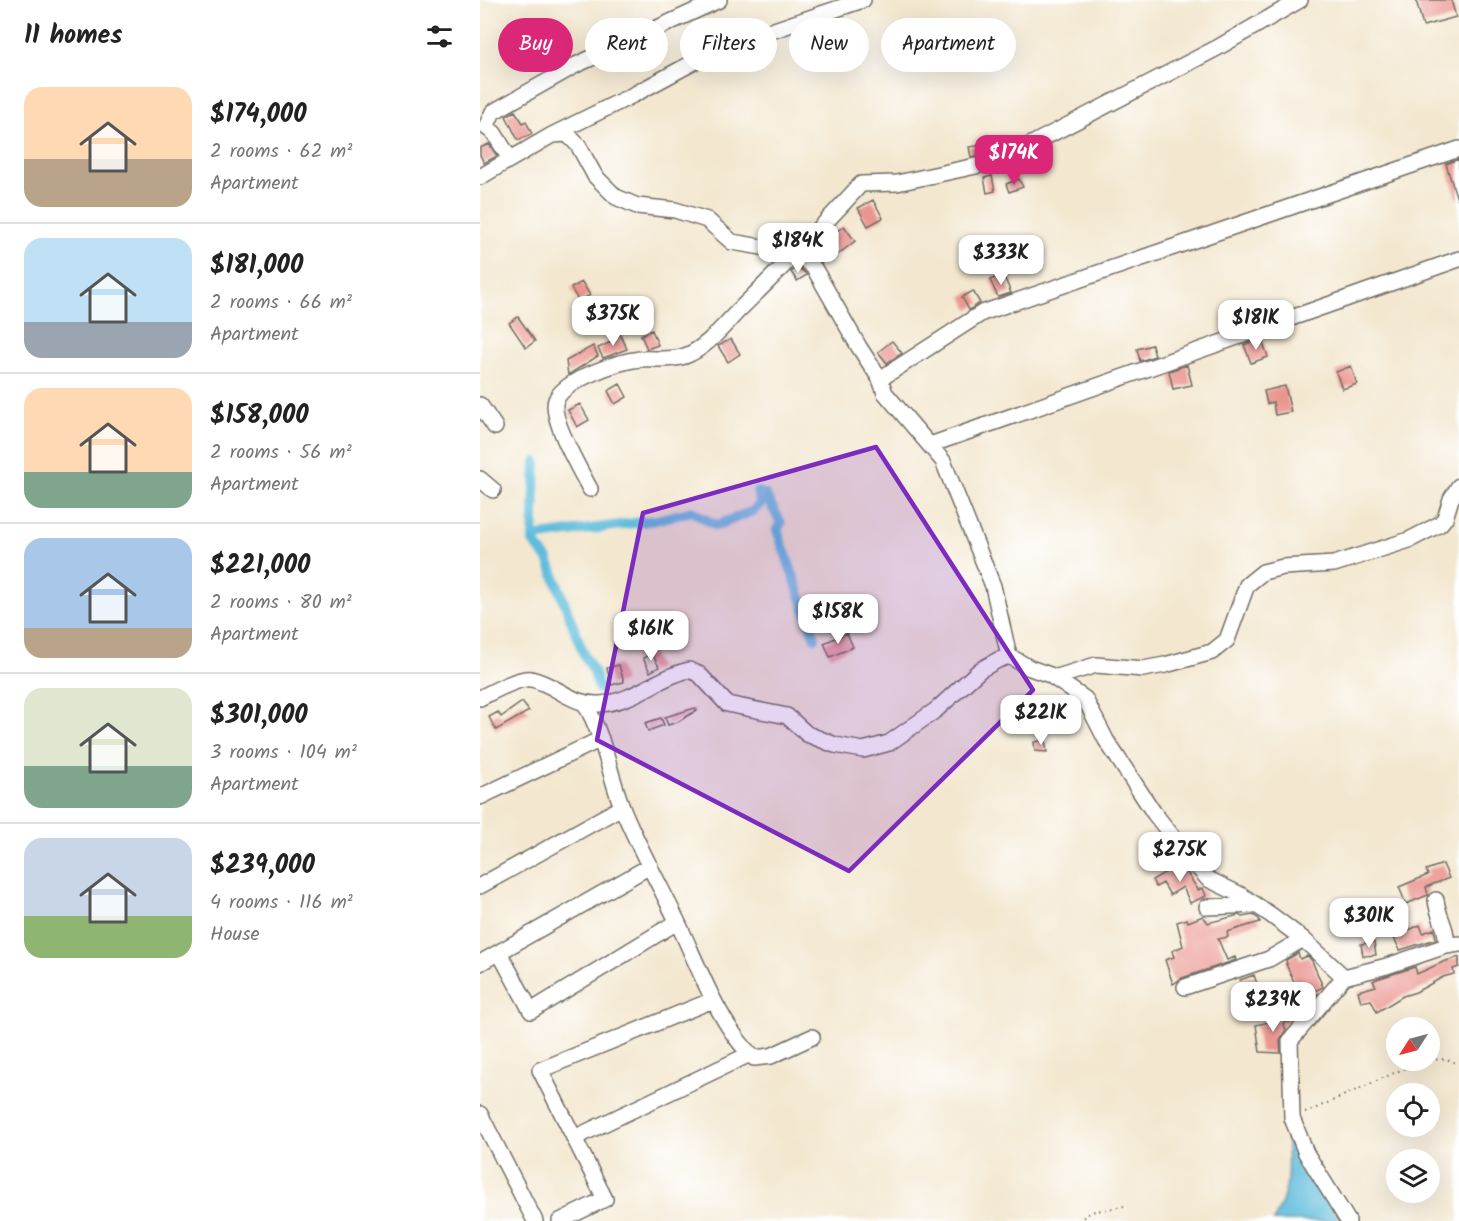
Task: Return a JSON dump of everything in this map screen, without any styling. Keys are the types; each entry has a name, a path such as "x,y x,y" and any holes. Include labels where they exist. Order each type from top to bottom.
{"street":[{"path":"510,159 494,133 483,124 493,112 576,65 719,0"},
{"path":"480,177 552,135 633,95 718,48 863,0"},
{"path":"590,489 558,424 556,399 569,386 593,373 638,359 686,356 705,343 797,253 861,184 897,183 999,161 1196,59 1300,0"},
{"path":"552,135 567,134 578,145 595,176 616,197 637,206 675,210 706,220 732,242 797,253 814,268 880,379 885,393 944,460 993,586 1009,656"},
{"path":"880,379 981,313 1459,149"},
{"path":"930,445 1459,259"},
{"path":"480,405 495,427"},
{"path":"480,479 493,490"},
{"path":"1054,678 1096,665 1143,669 1212,652 1227,640 1247,585 1263,572 1283,567 1334,564 1409,540 1440,524 1446,518 1451,499 1459,486"},
{"path":"480,698 515,682 530,679 585,704 602,704 623,700 646,690 660,680 689,669 699,674 727,704 787,716 807,734 835,745 863,750 889,743 936,710 980,670 1009,656 1054,678 1085,699 1106,740 1154,813 1208,879 1256,905 1303,939 1344,977"},
{"path":"585,704 602,739 622,807 713,1000 743,1047 754,1058 771,1056 812,1037"},
{"path":"480,797 602,739"},
{"path":"480,886 622,807"},
{"path":"480,963 650,866"},
{"path":"1348,1221 1306,1153 1292,1118 1290,1041 1344,977 1452,945 1437,911 1436,900"},
{"path":"1207,907 1256,905"},
{"path":"499,952 531,1011 677,922"},
{"path":"1185,987 1269,959 1303,939"},
{"path":"560,1221 605,1199 540,1070 713,1000"},
{"path":"574,1138 750,1054"},
{"path":"480,1114 536,1221"}],"path":[{"path":"1440,1059 1459,1064"},
{"path":"1292,1118 1399,1071"},
{"path":"1078,1221 1091,1212 1124,1206"}],"highlighted area":[{"path":"876,447 1033,690 849,871 597,740 643,513"}],"water":[{"path":"1290,1131 1339,1221 1273,1221 1286,1188 1287,1134"}],"building":[{"path":"1416,0 1451,0 1456,17 1423,26"},
{"path":"515,111 523,123 526,121 532,134 518,140 506,116"},
{"path":"489,144 497,156 484,163 480,155 480,148"},
{"path":"982,145 984,154 971,157 969,147"},
{"path":"1459,159 1459,199 1457,199 1446,164"},
{"path":"992,176 995,191 987,193 984,178"},
{"path":"1019,179 1023,187 1009,192 1006,184"},
{"path":"873,200 883,218 868,226 858,208"},
{"path":"844,226 855,241 837,255 826,239"},
{"path":"798,267 807,275 797,281 791,272"},
{"path":"1003,274 1011,293 998,297 990,280"},
{"path":"582,282 590,295 579,302 571,288"},
{"path":"973,291 980,303 969,310 962,297"},
{"path":"518,317 535,341 526,348 509,323"},
{"path":"652,330 658,345 647,349 641,335"},
{"path":"620,334 627,349 603,358 598,348 613,341 612,338"},
{"path":"731,339 740,354 728,362 718,346"},
{"path":"1262,339 1268,357 1251,363 1244,345"},
{"path":"892,341 902,353 887,363 878,352"},
{"path":"1152,345 1155,356 1140,361 1137,349"},
{"path":"593,346 598,356 568,375 566,361"},
{"path":"1187,365 1192,385 1173,389 1169,371"},
{"path":"1351,366 1357,384 1342,389 1336,372"},
{"path":"620,384 627,397 615,404 608,391"},
{"path":"1285,386 1291,412 1275,415 1273,402 1267,404 1264,391"},
{"path":"580,404 589,420 577,427 568,410"},
{"path":"847,633 853,647 830,657 824,643"},
{"path":"652,653 659,667 650,672 643,658"},
{"path":"619,665 624,682 611,685 607,668"},
{"path":"522,702 529,711 496,730 489,717 498,712 501,717"},
{"path":"695,708 697,710 678,722 668,725 665,717"},
{"path":"661,718 664,725 648,731 645,723"},
{"path":"1045,740 1047,752 1035,751 1034,742"},
{"path":"1181,863 1198,890 1203,888 1206,896 1190,903 1183,887 1170,895 1163,883 1156,887 1152,880"},
{"path":"1443,864 1449,878 1426,887 1428,895 1406,904 1399,887 1428,875 1426,870"},
{"path":"1239,915 1242,917 1253,915 1260,922 1227,932 1228,937 1218,939 1227,960 1235,957 1236,960 1182,978 1173,984 1165,960 1174,957 1172,951 1183,946 1177,922 1187,919 1188,922 1203,916 1208,923"},
{"path":"1407,924 1409,930 1420,925 1423,933 1434,929 1436,939 1400,950 1394,938 1402,934 1399,927"},
{"path":"1374,942 1376,955 1363,956 1361,944"},
{"path":"1298,953 1300,959 1308,956 1312,961 1323,987 1315,991 1317,994 1305,1006 1286,964 1286,960"},
{"path":"1459,957 1459,967 1453,969 1454,974 1403,996 1377,1012 1371,1000 1361,1002 1358,991 1376,986 1373,981 1377,979 1415,967 1417,974"},
{"path":"1254,975 1257,984 1244,989 1240,980"},
{"path":"1287,1005 1291,1021 1283,1023 1286,1030 1280,1040 1281,1053 1260,1052 1256,1025 1282,1019 1278,1007"}],"waterway":[{"path":"536,462 533,542 548,559 599,689"},
{"path":"533,542 540,536 656,520 692,511 715,525 720,524 753,511 761,503 757,492 765,494 781,523 777,530 815,638"}]}
